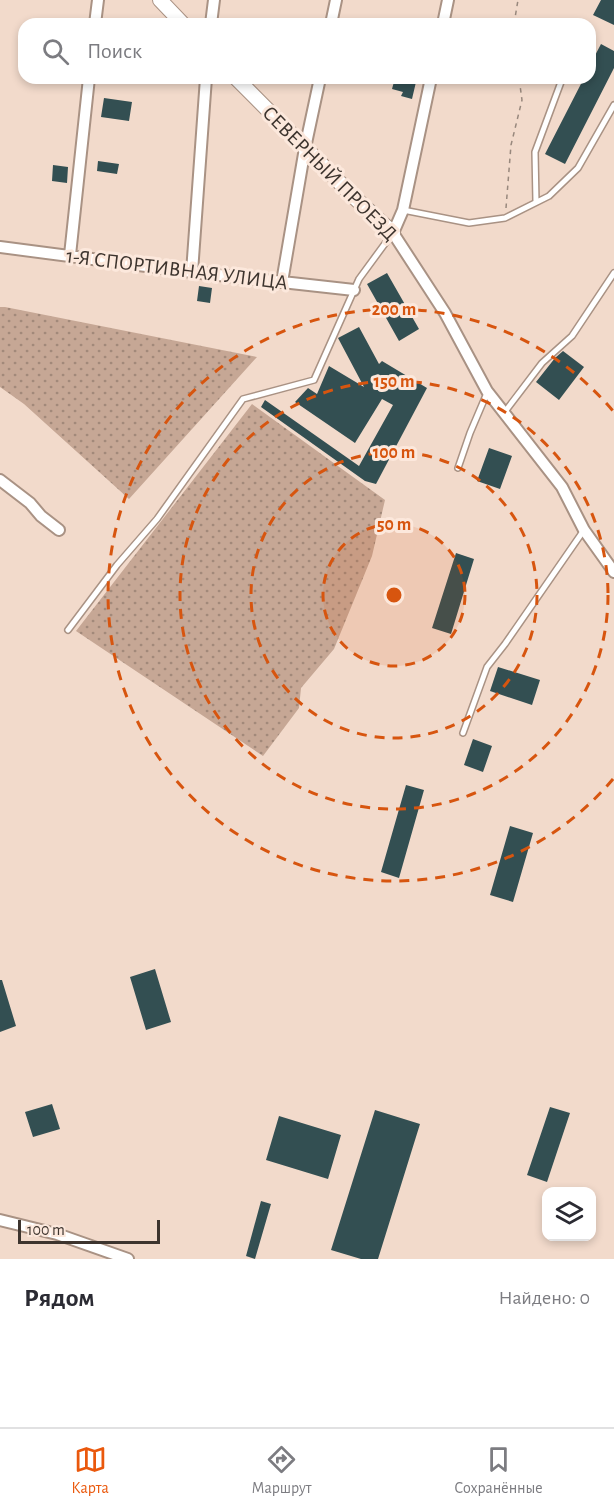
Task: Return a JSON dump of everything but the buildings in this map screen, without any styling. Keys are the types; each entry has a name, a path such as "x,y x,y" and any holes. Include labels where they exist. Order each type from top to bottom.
{"street":[{"path":"96,18 98,0"},
{"path":"160,0 177,18"},
{"path":"212,18 214,0"},
{"path":"332,18 336,0"},
{"path":"444,18 448,0"},
{"path":"70,255 88,84"},
{"path":"192,272 206,84"},
{"name":"СЕВЕРНЫЙ ПРОЕЗД","path":"242,84 393,233 445,313 487,391 562,487 584,530 614,573"},
{"path":"282,282 305,148 319,84"},
{"path":"393,233 403,210 430,84"},
{"name":"1-Я СПОРТИВНАЯ УЛИЦА","path":"0,248 354,290"},
{"path":"0,480 30,502 41,516 59,530"},
{"path":"0,1220 57,1234 128,1259"}],"lane":[{"path":"536,202 535,152 560,84"},
{"path":"403,210 468,223 505,218 549,196 578,168 614,105"},
{"path":"68,630 117,565 157,519 243,399 314,380 359,279 393,233"},
{"path":"504,413 542,363 572,336 614,273"},
{"path":"458,468 487,391"},
{"path":"464,733 487,667 584,530"}],"path":[{"path":"515,18 518,0"},
{"path":"505,218 511,145 522,100 520,84"}],"shaded area":[{"path":"0,307 257,357 129,499 24,404 0,387"},
{"path":"252,404 385,500 372,556 334,649 301,688 299,708 263,756 76,631"}]}
